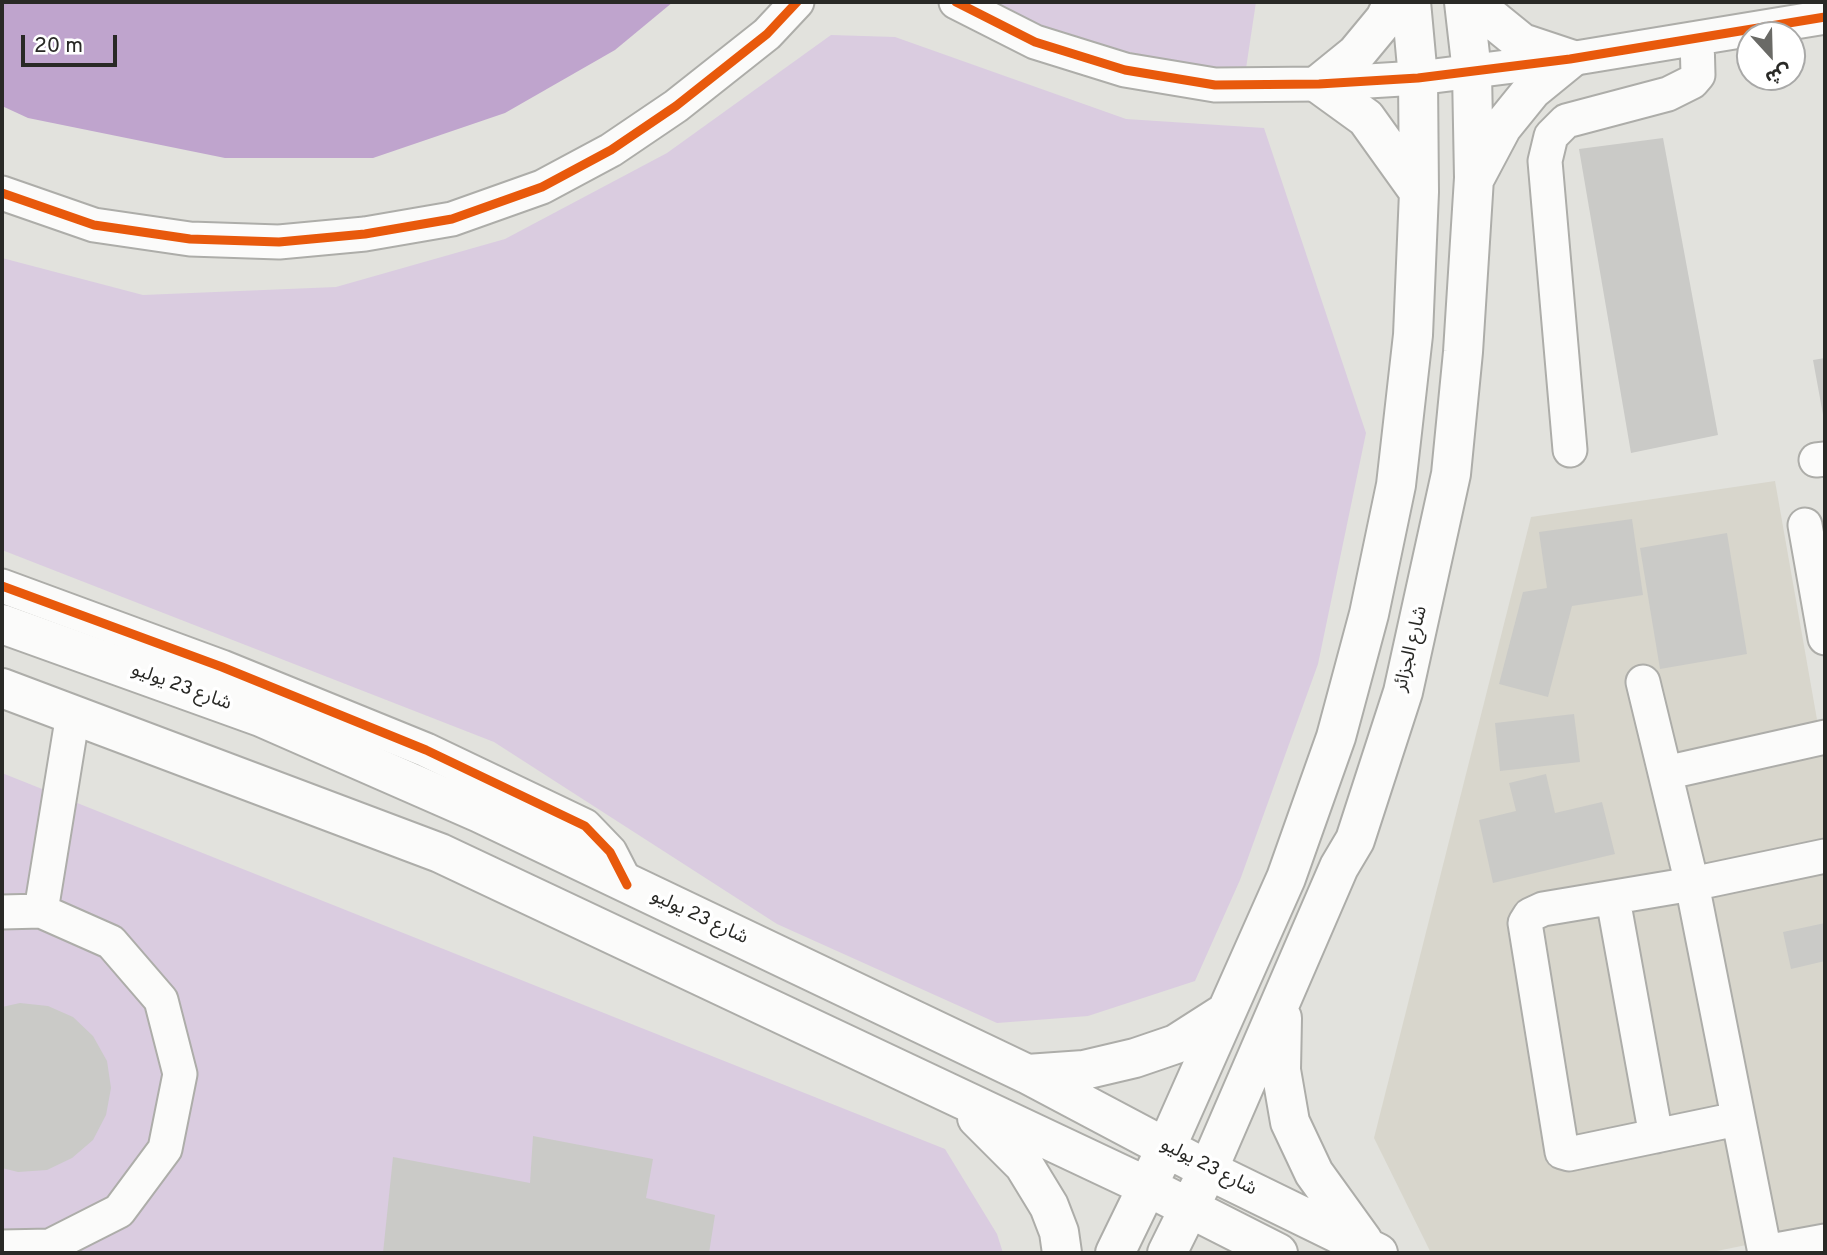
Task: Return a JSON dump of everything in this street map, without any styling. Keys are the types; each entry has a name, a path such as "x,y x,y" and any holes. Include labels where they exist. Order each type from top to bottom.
{"main road":[{"path":"1392,2 1385,19 1356,54 1319,84 1366,118 1419,192"},
{"path":"1115,1253 1166,1148 1286,878 1336,737 1369,614 1396,485 1413,335 1419,192 1418,78 1411,2"},
{"name":"شارع الجزائر","path":"1167,1253 1208,1170 1339,867 1355,840 1403,692 1451,474 1474,178 1472,72 1464,2"},
{"path":"1480,2 1490,17 1522,43 1570,59"},
{"path":"1474,178 1502,127 1532,90 1570,59"},
{"name":"شارع 23 يوليو","path":"2,624 261,717 469,808 1027,1074 1208,1170 1373,1250"},
{"path":"2,688 440,853 1146,1186 1278,1253"},
{"path":"1282,1003 1281,1070 1290,1122 1314,1173 1373,1250"},
{"path":"1027,1074 1084,1070 1135,1059 1175,1044 1226,1012"},
{"path":"955,1098 1024,1165 1049,1206 1059,1232 1062,1253"}],"street":[{"path":"2,193 94,225 190,239 279,242 365,234 452,219 542,187 611,150 676,106 767,33 797,2"},
{"path":"956,2 1035,41 1125,70 1215,85 1319,84 1472,72 1570,59 1825,17"},
{"path":"1570,450 1545,161 1550,136 1566,121 1668,94 1692,82 1698,75 1696,38"},
{"path":"1805,525 1825,638"},
{"path":"2,586 222,667 426,750 585,826 610,852 627,885"},
{"path":"1643,682 1692,884 1765,1253 1825,1241"},
{"path":"41,911 73,714"},
{"path":"1665,773 1825,737"},
{"path":"1737,1119 1569,1154 1562,1152 1558,1146 1525,923 1530,915 1543,909 1613,899 1825,856"},
{"path":"1613,899 1656,1136"},
{"path":"2,912 41,911 111,942 161,1000 180,1074 165,1149 119,1210 50,1245 2,1247"}],"shaded area":[{"path":"2,2 673,2 615,50 505,113 373,158 225,158 28,118 2,106"},
{"path":"984,2 1256,2 1245,75 1042,35"},
{"path":"831,35 895,37 1126,119 1264,128 1366,433 1318,664 1240,880 1195,981 1088,1016 997,1023 777,924 494,742 2,550 2,258 143,295 336,287 505,239 667,153"},
{"path":"1775,481 1825,765 1825,1229 1707,1253 1430,1251 1374,1138 1531,517"},
{"path":"2,773 945,1149 997,1234 1003,1253 2,1253"}],"building":[{"path":"1663,138 1718,435 1631,453 1579,149"},
{"path":"1825,358 1825,420 1824,420 1813,360"},
{"path":"1632,519 1643,595 1572,606 1548,697 1499,684 1523,592 1547,588 1539,532"},
{"path":"1727,533 1747,654 1660,669 1640,548"},
{"path":"1574,714 1580,762 1500,771 1495,723"},
{"path":"1546,774 1555,813 1602,802 1615,854 1493,883 1479,820 1516,811 1509,783"},
{"path":"1825,923 1825,961 1791,969 1783,932"},
{"path":"20,1003 48,1006 73,1017 93,1036 107,1061 111,1088 106,1115 93,1140 72,1158 47,1170 18,1172 2,1168 2,1007"},
{"path":"533,1136 653,1159 646,1198 715,1215 709,1253 383,1253 393,1157 530,1183"}],"cycle path":[{"path":"2,193 94,225 190,239 279,242 365,234 452,219 542,187 611,150 676,106 767,34 797,2"},
{"path":"956,2 1035,42 1125,70 1215,85 1319,84 1418,78 1570,59 1825,17"},
{"path":"2,586 222,667 426,750 585,826 610,852 627,885"}]}
